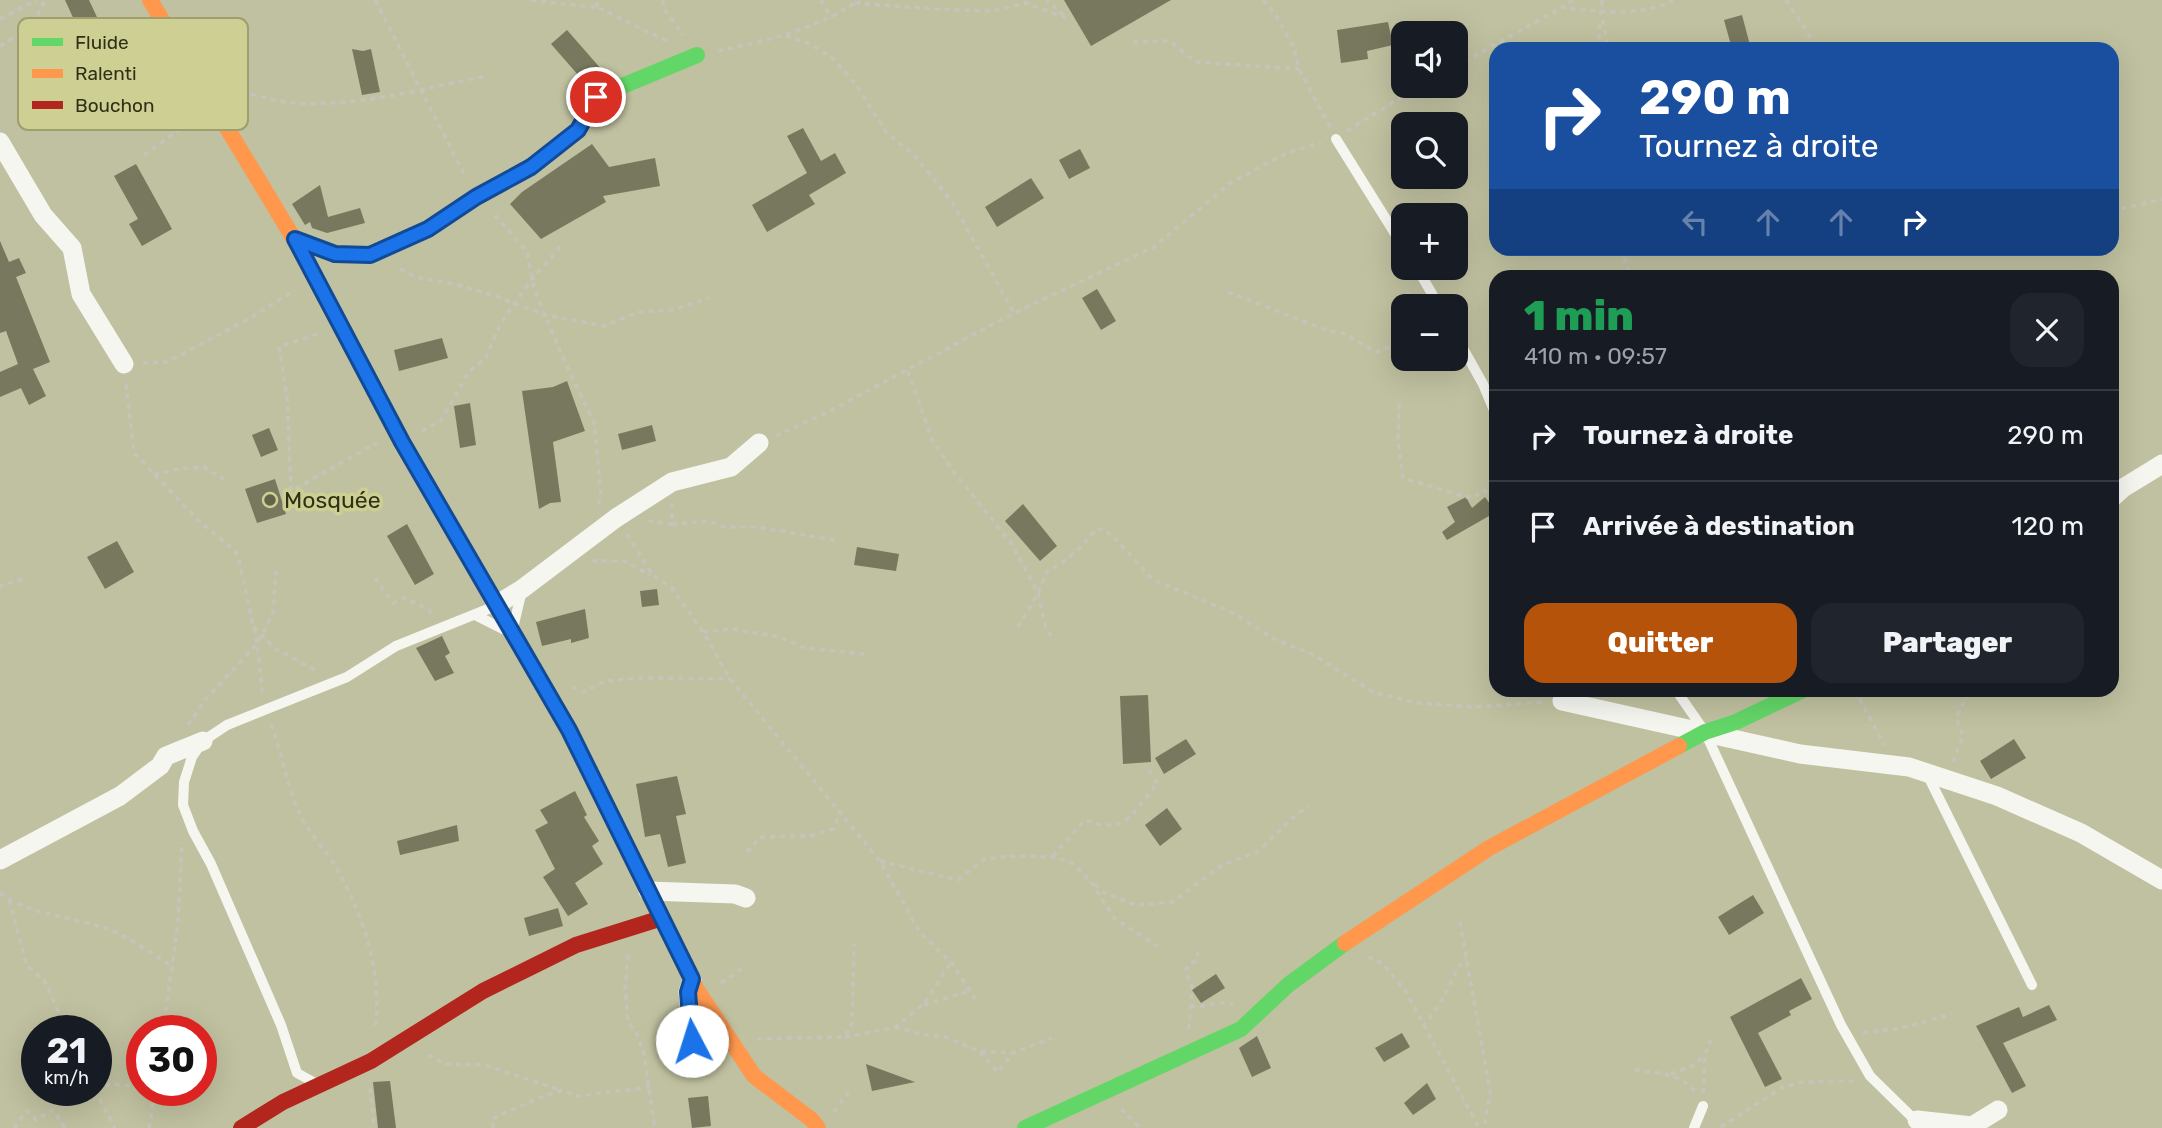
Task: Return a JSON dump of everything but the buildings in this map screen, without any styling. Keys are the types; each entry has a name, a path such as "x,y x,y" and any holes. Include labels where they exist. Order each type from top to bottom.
{"street":[{"path":"149,0 160,18"},
{"path":"295,239 335,254 370,255 428,229 476,197 531,167 578,130 596,97 697,55"},
{"path":"228,130 295,239 400,439 478,573 505,592 512,632 569,730 692,979 754,1076 812,1120 818,1128"},
{"path":"0,142 43,215 72,248 81,294 124,364"},
{"path":"505,592 672,482 732,467 759,443"},
{"path":"2119,492 2162,464"},
{"path":"1025,1128 1241,1028 1288,985 1342,945 1489,848 1705,732 1736,722 1788,697"},
{"path":"1562,701 1800,754 1926,772 1997,796 2081,832 2162,880"},
{"path":"0,860 120,796 160,766 166,756 203,741"},
{"path":"648,891 695,894 708,892 746,898"},
{"path":"241,1128 283,1102 371,1061 483,991 576,945 662,918"},
{"path":"634,934 671,937"},
{"path":"692,979 688,992 693,1045"},
{"path":"1918,1124 1972,1126 1998,1110"}],"lane":[{"path":"1336,139 1391,227"},
{"path":"1468,357 1489,398"},
{"path":"319,1085 298,1073 281,1025 211,864 193,831 183,805 184,782 191,757 203,741 227,725 347,677 397,646 475,615 505,592 512,632 475,615"},
{"path":"1681,697 1705,732 1850,1040 1870,1076 1918,1124"},
{"path":"1926,772 2032,985"},
{"path":"1694,1128 1703,1106"}],"path":[{"path":"0,19 37,0"},
{"path":"36,18 45,0"},
{"path":"375,0 476,197 506,225 527,251 532,279 545,315 594,423 601,493 588,539"},
{"path":"531,0 598,8 697,55 786,36 832,18 857,1 934,9 993,11 1025,3 1067,18 1047,0"},
{"path":"595,0 598,8"},
{"path":"663,0 663,6 697,55"},
{"path":"821,0 832,18"},
{"path":"1263,0 1277,17 1294,48 1299,69 1336,139"},
{"path":"1500,42 1573,0"},
{"path":"1599,42 1602,0"},
{"path":"1563,7 1601,13 1663,6 1673,0"},
{"path":"1786,0 1813,42"},
{"path":"1601,13 1607,42"},
{"path":"0,46 18,35"},
{"path":"786,36 810,44 832,58 855,83 886,132 914,155 953,202 1014,313"},
{"path":"1133,42 1170,41 1195,62 1299,69"},
{"path":"1468,59 1489,48"},
{"path":"248,92 297,103 318,103 371,99 486,76"},
{"path":"759,443 830,411 1014,313 1154,247 1230,183 1287,153 1336,139 1400,98"},
{"path":"144,155 180,130"},
{"path":"2119,209 2162,199"},
{"path":"339,326 279,347 287,397 291,491 373,445 400,439 441,421 468,372 485,359 500,323 532,279 561,246"},
{"path":"370,255 416,277 458,285 545,315 604,326 639,312 673,310 709,298"},
{"path":"124,364 166,362 250,318 315,277"},
{"path":"1228,292 1329,331 1343,333 1376,352 1391,347"},
{"path":"908,371 932,439 952,470 1012,543 1038,593 1046,628 1054,641"},
{"path":"1399,404 1398,442 1403,478 1466,498 1475,497 1483,490 1489,494"},
{"path":"154,475 177,468 204,467 230,483"},
{"path":"616,518 653,575"},
{"path":"672,524 709,521 723,527 756,527 835,540"},
{"path":"1018,627 1038,593 1047,570 1059,566 1087,541 1097,528 1111,534 1152,579 1233,613 1276,640 1312,654 1373,692 1417,703 1473,707 1562,701"},
{"path":"590,561 624,561 671,587 703,632 730,679 880,861 920,933 951,962 976,1000"},
{"path":"166,756 205,700 263,635 273,613 276,571"},
{"path":"0,588 3,584 26,579"},
{"path":"375,579 393,603 404,598 428,610 445,628"},
{"path":"253,625 274,648 332,677 347,677"},
{"path":"703,632 742,631 776,636 805,648 864,654"},
{"path":"537,674 584,692 606,681 730,679"},
{"path":"1859,697 1886,750 1926,772 1957,756 1963,735 1956,718 1966,697"},
{"path":"1052,857 1085,820 1103,827 1115,826 1127,819 1158,783 1147,769"},
{"path":"165,1015 178,923 183,805"},
{"path":"880,861 958,880 983,860 1007,856 1052,857 1069,861 1105,893 1135,905 1172,902 1222,866 1257,852 1298,813 1309,807"},
{"path":"747,852 760,837 810,836 832,829 840,813"},
{"path":"1090,880 1114,918 1157,946"},
{"path":"0,893 9,900 111,930 172,966"},
{"path":"9,900 27,966 44,980 60,1015"},
{"path":"1460,922 1490,1091 1481,1128"},
{"path":"634,934 626,962 628,1022 637,1034 644,1055 655,1128"},
{"path":"845,1037 852,1023 854,944"},
{"path":"1342,945 1382,963 1405,990 1481,1128"},
{"path":"1185,1055 1192,986 1185,970 1198,958 1197,946"},
{"path":"1423,1027 1440,1004 1459,966 1466,958"},
{"path":"895,1027 920,1006 951,962"},
{"path":"920,1006 968,991"},
{"path":"1190,1006 1199,1008 1214,1002 1231,1003 1247,1023"},
{"path":"1850,1040 1855,1034 1902,1028 1952,1014"},
{"path":"731,1039 845,1037 895,1027 945,1037 979,1051 1013,1053 1052,1038"},
{"path":"1703,1106 1705,1055 1713,1034"},
{"path":"404,1042 446,1064 484,1065 578,1096 650,1087"},
{"path":"979,1051 998,1072 1013,1053"},
{"path":"1670,1074 1694,1065 1705,1055"},
{"path":"371,1061 369,1079 374,1128"},
{"path":"1635,1070 1670,1074 1682,1079 1695,1090 1715,1124 1721,1128 1783,1087 1803,1082 1860,1081 1870,1076"},
{"path":"493,1128 492,1119 536,1098 562,1090"},
{"path":"832,1118 847,1094 853,1091"},
{"path":"104,1106 115,1128"},
{"path":"149,1128 152,1106"},
{"path":"14,1128 27,1111 36,1120 53,1110 65,1128"}],"traffic: fast":[{"path":"569,137 578,130 596,97 697,55"},
{"path":"351,346 402,442 569,730 626,847"},
{"path":"1679,746 1705,732 1736,722 1788,697"},
{"path":"1025,1128 1241,1029 1288,985 1345,943"}],"traffic: slow":[{"path":"150,0 161,18"},
{"path":"228,130 294,239 351,346"},
{"path":"294,239 336,254 370,255 428,229 476,197 531,167 569,137"},
{"path":"1345,943 1489,848 1679,746"},
{"path":"626,847 697,990 754,1076 812,1120 818,1128"}],"traffic: jam":[{"path":"241,1128 283,1102 371,1061 483,991 576,945 662,918"}],"place":[{"name":"Mosquée","path":"270,500"}],"route":[{"path":"596,97 578,130 531,167 476,197 428,229 370,255 335,254 295,239 402,442 569,730 692,979 688,992 692,1041"}]}
